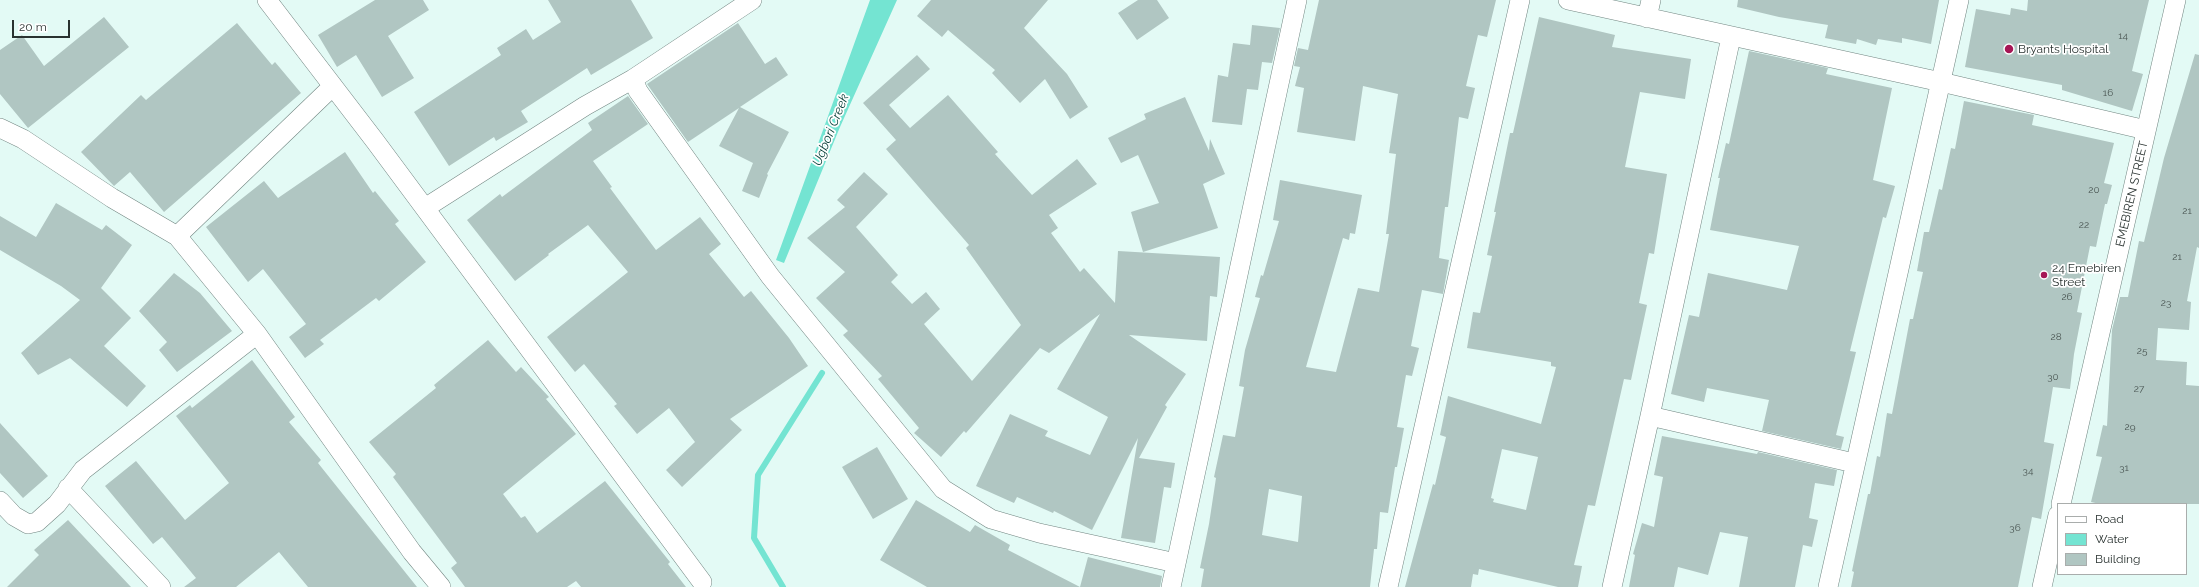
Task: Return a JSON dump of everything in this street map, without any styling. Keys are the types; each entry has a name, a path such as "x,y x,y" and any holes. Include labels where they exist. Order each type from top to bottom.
{"street":[{"path":"267,0 425,208 702,582"},
{"path":"425,208 585,106 633,79 752,0"},
{"path":"1171,587 1297,0"},
{"path":"1388,587 1520,0"},
{"path":"1568,0 1649,9 1730,37 1941,82 2146,130"},
{"path":"1828,587 1854,463 1959,0"},
{"name":"EMEBIREN STREET","path":"2060,503 2176,0"},
{"path":"1612,587 1650,416 1730,37"},
{"path":"633,79 638,91 770,276 943,489 991,519 1039,533 1176,563"},
{"path":"177,236 333,86"},
{"path":"0,128 23,139 112,198 177,236 257,334 412,552 441,587"},
{"path":"0,501 14,516 28,524 37,522 52,508 83,470 257,334"},
{"path":"1650,416 1854,463"},
{"path":"68,488 161,587"},
{"path":"2042,587 2057,520"}],"water":[{"name":"Ugbori Creek","path":"870,0 897,0 840,127 784,263 776,260"}],"building":[{"path":"375,0 423,0 429,10 388,36 414,78 382,97 356,55 337,67 318,35"},
{"path":"548,0 631,0 653,38 591,75 587,68 521,111 528,122 496,141 494,137 449,166 414,112 501,55 497,48 526,29 533,40 561,22"},
{"path":"931,0 1048,0 1024,28 1067,74 1088,107 1070,119 1045,79 1020,103 992,73 995,70 948,30 942,37 917,16"},
{"path":"1138,0 1157,0 1169,18 1137,40 1118,13"},
{"path":"1319,0 1496,0 1487,37 1478,35 1466,86 1475,88 1468,119 1459,117 1448,207 1445,207 1439,258 1449,260 1443,294 1422,290 1411,346 1419,348 1412,376 1406,375 1397,427 1404,428 1397,467 1395,467 1388,513 1380,512 1377,549 1374,549 1370,587 1201,587 1204,569 1200,568 1209,524 1216,478 1214,477 1223,435 1235,437 1244,387 1239,386 1245,350 1260,298 1255,297 1261,275 1263,276 1279,221 1273,220 1280,180 1362,195 1355,234 1350,233 1349,240 1343,238 1306,367 1336,372 1358,288 1379,292 1389,234 1386,234 1396,154 1389,153 1398,94 1363,86 1355,141 1297,132 1304,88 1295,86 1300,67 1294,66 1298,48 1308,50","holes":["1269,489 1302,496 1298,542 1262,535"]},
{"path":"1738,0 1939,0 1931,44 1902,38 1902,43 1878,39 1876,45 1857,39 1856,44 1825,38 1828,25 1779,17 1737,7"},
{"path":"2028,0 2149,0 2132,71 2143,74 2132,111 2062,90 2062,85 1965,67 1976,9 2010,15 2011,8 2027,11"},
{"path":"104,17 129,47 28,128 0,94 0,50 22,35 44,66"},
{"path":"1539,17 1615,35 1612,47 1691,59 1685,99 1640,92 1625,167 1667,174 1654,254 1649,253 1639,303 1647,305 1631,380 1624,379 1595,506 1588,505 1574,565 1582,566 1578,587 1558,587 1479,569 1478,575 1473,574 1471,587 1405,587 1433,484 1435,485 1446,437 1440,435 1448,396 1541,424 1556,367 1551,366 1551,362 1467,348 1473,312 1480,313 1492,256 1487,255 1496,212 1494,212 1510,133 1513,133","holes":["1502,449 1538,457 1526,510 1493,502 1494,499 1491,498"]},
{"path":"237,23 272,65 275,62 301,93 164,212 130,172 114,186 81,152 141,95 146,100"},
{"path":"738,23 765,64 776,57 788,75 740,107 789,132 767,174 768,175 759,198 742,191 753,163 719,146 739,108 688,142 647,84"},
{"path":"1252,25 1280,28 1272,63 1262,62 1258,90 1247,89 1242,125 1212,122 1218,75 1228,77 1233,43 1250,45"},
{"path":"1749,51 1828,68 1826,74 1892,88 1873,180 1895,186 1886,218 1883,217 1850,351 1856,352 1836,435 1844,437 1841,449 1762,431 1769,400 1707,388 1704,402 1671,394 1689,315 1699,317 1708,273 1787,290 1799,246 1710,230 1720,178 1718,178 1726,143 1729,144"},
{"path":"2195,54 2199,55 2199,248 2197,247 2187,301 2191,302 2189,330 2158,328 2156,360 2187,362 2186,385 2199,386 2199,504 2096,503 2091,502 2102,457 2096,456 2103,425 2107,426 2112,330 2120,297 2128,297 2139,241 2144,242 2164,158"},
{"path":"917,55 930,69 889,105 910,128 948,95 998,152 995,154 1032,195 1077,159 1097,184 1049,215 1058,228 1051,233 1080,272 1084,268 1115,303 1118,251 1220,257 1217,297 1210,296 1207,341 1129,335 1186,374 1165,405 1167,407 1139,458 1175,463 1171,488 1164,487 1155,543 1121,538 1138,438 1092,530 1054,511 1053,513 1017,497 1014,503 976,486 1010,414 1048,431 1045,436 1090,455 1108,417 1057,389 1100,314 1049,353 1040,348 966,433 964,431 941,457 914,433 919,428 878,379 882,376 843,335 848,331 816,298 845,272 807,238 845,207 837,200 864,172 888,194 856,227 898,275 891,282 912,304 926,292 940,309 924,324 972,381 1021,325 966,248 969,245 886,149 896,140 863,103"},
{"path":"628,96 648,124 593,161 612,187 610,188 656,250 700,217 721,244 709,254 744,297 751,291 789,338 808,366 730,419 742,430 682,487 666,470 695,442 669,408 637,434 614,406 617,404 584,364 575,372 547,337 628,272 588,225 548,254 549,255 515,281 467,220 500,194 502,197 592,130 588,123"},
{"path":"1185,97 1209,151 1210,139 1225,174 1203,184 1218,228 1143,252 1131,212 1159,203 1138,155 1121,163 1108,138 1146,119 1144,114"},
{"path":"1964,101 2034,115 2032,125 2114,143 2104,183 2112,185 2107,204 2105,204 2096,247 2090,246 2077,312 2082,313 2074,354 2070,389 2053,387 2044,442 2054,444 2041,519 2032,517 2018,587 1851,587 1854,572 1852,571 1868,494 1870,494 1877,456 1880,457 1887,413 1892,414 1910,319 1913,319 1923,272 1917,271 1924,232 1929,232 1939,189 1942,190 1951,148 1955,149"},
{"path":"345,152 373,193 375,191 399,221 395,224 426,262 379,301 376,298 320,340 324,344 305,358 289,337 306,324 263,269 248,282 206,227 264,181 278,198"},
{"path":"56,203 102,230 106,225 132,245 101,288 131,318 104,346 146,386 127,407 70,358 38,375 21,353 80,300 61,286 0,250 0,216 36,237"},
{"path":"174,273 200,293 232,331 177,372 159,350 167,342 139,311"},
{"path":"488,340 516,372 521,367 549,397 546,399 576,434 503,494 521,518 525,516 537,533 605,481 670,562 668,564 686,587 581,587 576,581 567,587 465,587 451,568 457,563 393,477 396,474 369,442 436,388 434,385"},
{"path":"252,360 295,417 289,422 321,460 318,463 417,587 308,587 279,552 236,587 184,587 196,578 162,537 153,544 105,486 136,461 185,520 229,483 176,416 190,405 192,408"},
{"path":"0,423 48,476 23,498 0,473"},
{"path":"1662,436 1757,454 1758,452 1837,470 1834,486 1815,483 1809,518 1818,520 1812,547 1803,545 1795,587 1739,587 1748,537 1720,532 1708,575 1678,567 1674,587 1629,587 1635,555 1633,554 1642,523 1654,527 1663,477 1654,475"},
{"path":"877,447 908,499 873,519 842,467"},
{"path":"916,500 970,532 975,525 1010,545 1008,550 1080,587 927,587 880,560"},
{"path":"68,520 131,587 7,587 39,555 34,550"},
{"path":"1088,557 1162,576 1160,587 1080,587"}],"waterway":[{"path":"783,587 754,538 758,475 822,373"}],"place":[{"name":"Bryants Hospital","path":"2009,49"},
{"name":"24 Emebiren Street","path":"2044,275"}]}
